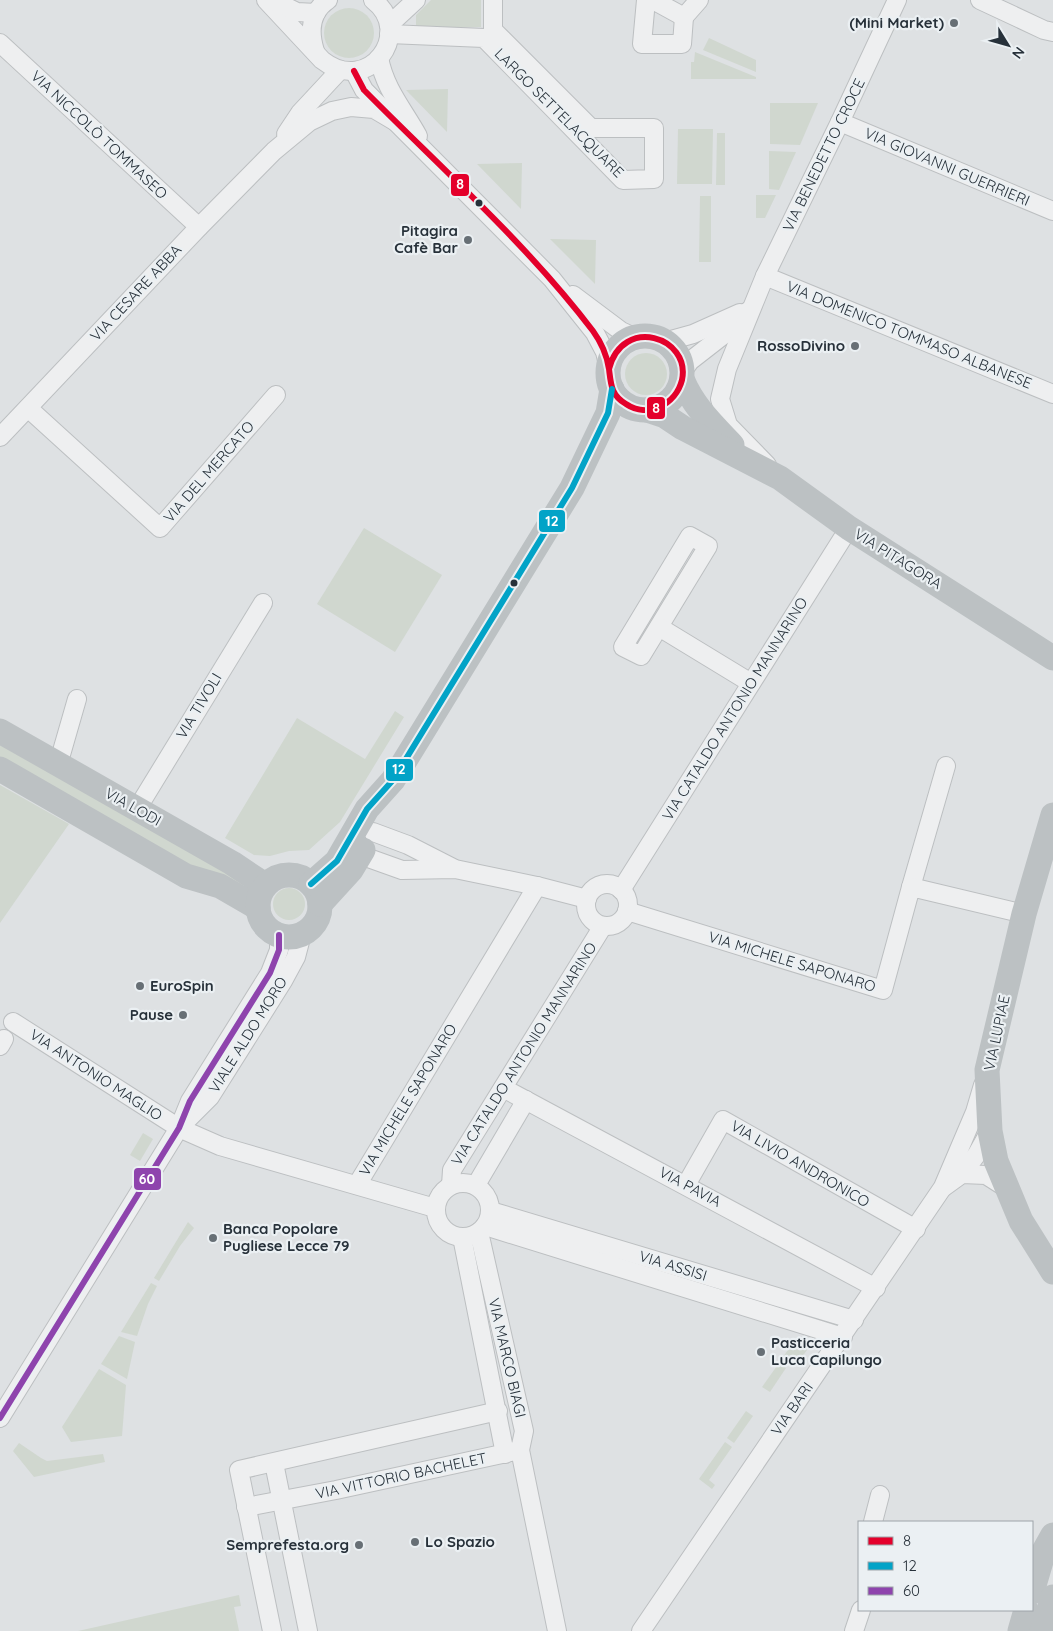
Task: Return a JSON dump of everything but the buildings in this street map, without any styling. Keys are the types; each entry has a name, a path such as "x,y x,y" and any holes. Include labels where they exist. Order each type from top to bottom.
{"street":[{"name":"VIA PITAGORA","path":"266,0 299,37 326,63 347,71 552,280 595,333 605,352 610,379 619,399 628,406 665,416 684,428 780,478 849,528 1053,658"},
{"path":"272,0 297,12 316,13"},
{"path":"315,51 311,39 311,26 316,13 323,3 328,0"},
{"path":"347,71 372,65 386,47 389,30 385,14 378,4 372,0"},
{"path":"389,30 416,0"},
{"name":"LARGO SETTELACQUARE","path":"389,30 489,34 591,128 654,128 654,179 623,180 489,34 493,0"},
{"path":"646,0 642,44 682,44 684,17 699,0"},
{"path":"653,0 684,17"},
{"name":"VIA BENEDETTO CROCE","path":"780,478 728,426 720,399 726,369 738,345 750,309 765,276 897,0"},
{"path":"980,0 1044,30 1053,32"},
{"name":"VIA NICCOLÒ TOMMASEO","path":"0,43 199,227"},
{"name":"VIA PITAGORA","path":"379,58 382,74 390,90 405,112 425,150"},
{"name":"VIA CESARE ABBA","path":"274,151 300,113 347,71"},
{"name":"VIA CESARE ABBA","path":"0,437 199,227 274,151 309,122 332,111 351,107 374,108 396,122"},
{"name":"VIA GIOVANNI GUERRIERI","path":"840,122 1053,211"},
{"name":"VIA DOMENICO TOMMASO ALBANESE","path":"765,276 1053,394"},
{"name":"VIA PITAGORA","path":"552,280 615,326 636,338 646,336 664,342 674,350 680,360 682,376 688,395 698,409 744,458"},
{"path":"664,342 693,334 750,309"},
{"name":"VIA BENEDETTO CROCE","path":"682,376 690,362 726,333 750,309"},
{"path":"316,894 297,875 280,876 262,897 262,920 269,929 291,934 312,926 318,916 316,894 367,809 393,780 572,488 608,413 612,358 626,342 636,338"},
{"path":"572,488 622,424 643,410 659,407 670,401 678,391 682,376"},
{"name":"VIA DEL MERCATO","path":"28,408 160,528 276,395"},
{"name":"VIA CATALDO ANTONIO MANNARINO","path":"621,890 849,528"},
{"path":"690,536 708,546 659,627 641,656 623,647 690,536"},
{"name":"VIA TIVOLI","path":"137,809 262,603"},
{"path":"659,627 751,683"},
{"path":"58,765 77,699"},
{"name":"VIA LODI","path":"0,731 232,863 262,897"},
{"name":"VIA MICHELE SAPONARO","path":"627,911 883,990 946,766"},
{"path":"0,769 186,876 262,897"},
{"path":"316,894 337,887 351,870 389,804 393,780"},
{"name":"VIA LUPIAE","path":"1053,815 1024,914 987,1070 990,1131 996,1161 1021,1221 1053,1272"},
{"path":"373,832 408,845 456,869"},
{"path":"360,855 402,870 456,869 537,886 587,899 598,886 606,884 621,890 626,896 628,903 627,911"},
{"name":"VIA MICHELE SAPONARO","path":"357,1185 537,886"},
{"path":"911,887 1024,914"},
{"name":"VIA CATALDO ANTONIO MANNARINO","path":"587,899 586,908 589,916 603,926 611,926 618,923 627,911"},
{"name":"VIA CATALDO ANTONIO MANNARINO","path":"451,1185 452,1170 603,926"},
{"name":"VIALE ALDO MORO","path":"3,1409 179,1128 190,1100 270,973 279,950 291,934"},
{"name":"VIA ANTONIO MAGLIO","path":"14,1022 179,1128 220,1146 436,1208"},
{"name":"VIA BARI","path":"641,1631 916,1230 943,1187 975,1112 987,1070"},
{"name":"VIA PAVIA","path":"503,1088 876,1288"},
{"path":"476,1185 526,1100"},
{"name":"VIA LIVIO ANDRONICO","path":"686,1185 723,1120 916,1230"},
{"name":"VIA BARI","path":"943,1187 962,1174 977,1154 990,1131"},
{"path":"962,1174 986,1175 1008,1189"},
{"path":"464,1182 476,1185 487,1196 479,1227 448,1233 438,1222 436,1208 440,1194 451,1185 464,1182"},
{"name":"VIA ASSISI","path":"479,1227 854,1320"},
{"name":"VIA ASSISI","path":"479,1227 843,1337"},
{"name":"VIA MARCO BIAGI","path":"479,1227 498,1411 513,1452 558,1631"},
{"name":"VIA MARCO BIAGI","path":"479,1227 524,1431 513,1452"},
{"path":"272,1631 239,1470 498,1411"},
{"name":"VIA VITTORIO BACHELET","path":"246,1507 336,1490 513,1452"},
{"path":"274,1463 308,1631"},
{"path":"872,1521 880,1495"},
{"path":"1033,1589 1044,1551 1053,1535"},
{"path":"1042,1631 1053,1597"},
{"path":"854,1631 861,1611"},
{"path":"1020,1631 1026,1611"}],"shaded area":[{"path":"431,0 481,0 481,27 416,28 416,15"},
{"path":"344,8 354,8 367,15 374,28 374,38 367,51 354,58 344,58 335,54 328,47 324,38 324,28 328,19 335,12"},
{"path":"709,38 756,60 756,72 703,50"},
{"path":"695,52 756,77 756,79 691,79 691,62 694,62"},
{"path":"448,89 447,132 406,90"},
{"path":"770,103 818,103 800,145 770,144"},
{"path":"678,129 713,129 712,184 677,184"},
{"path":"717,133 725,133 725,185 716,185"},
{"path":"769,151 796,152 779,190 769,189"},
{"path":"522,163 521,209 477,164"},
{"path":"756,195 776,195 765,218 756,218"},
{"path":"700,196 711,196 711,262 699,262"},
{"path":"550,239 596,240 595,284"},
{"path":"642,353 650,353 661,359 667,374 661,389 650,395 642,395 631,389 625,378 625,370 631,359"},
{"path":"364,528 442,575 395,652 317,604"},
{"path":"395,711 404,717 340,822 309,850 289,851 270,856 254,855 225,838 297,718 365,759"},
{"path":"0,741 253,888 200,872 0,759"},
{"path":"0,785 69,824 0,923"},
{"path":"289,888 295,889 300,893 304,898 304,910 300,915 295,919 289,920 283,919 278,915 274,910 273,904 274,898 278,893 283,889"},
{"path":"143,1133 153,1139 140,1161 130,1155"},
{"path":"188,1222 194,1228 180,1246 159,1281 154,1278"},
{"path":"151,1283 157,1286 148,1304 137,1336 121,1332"},
{"path":"119,1336 135,1342 127,1379 101,1364"},
{"path":"794,1341 806,1345 807,1350 797,1364 791,1361 789,1365 781,1360"},
{"path":"779,1363 786,1368 770,1392 762,1387"},
{"path":"99,1369 126,1385 122,1436 71,1442 62,1427"},
{"path":"746,1411 753,1416 734,1443 727,1438"},
{"path":"725,1442 732,1447 709,1480 715,1485 712,1489 699,1479"},
{"path":"19,1443 47,1461 103,1454 105,1462 34,1477 13,1451"},
{"path":"239,1595 241,1606 234,1607 239,1631 78,1631"}],"transit line":[{"name":"8","path":"354,71 364,90 512,237 540,267 593,331 607,359 611,385 621,401 634,408 643,410 660,407 674,396 682,380 682,365 676,353 667,343 654,338 641,337 628,342 617,352 609,369"},
{"name":"12","path":"311,884 337,861 367,809 393,780 572,488 608,413 612,389"},
{"name":"60","path":"0,1418 179,1128 190,1101 270,973 279,950 279,935"}],"place":[{"name":"(Mini Market)","path":"954,23"},
{"name":"Pitagira Cafè Bar","path":"468,240"},
{"name":"RossoDivino","path":"855,346"},
{"name":"EuroSpin","path":"140,986"},
{"name":"Pause","path":"183,1015"},
{"name":"Banca Popolare Pugliese Lecce 79","path":"213,1238"},
{"name":"Pasticceria Luca Capilungo","path":"761,1352"},
{"name":"Lo Spazio","path":"415,1542"},
{"name":"Semprefesta.org","path":"359,1545"}]}
